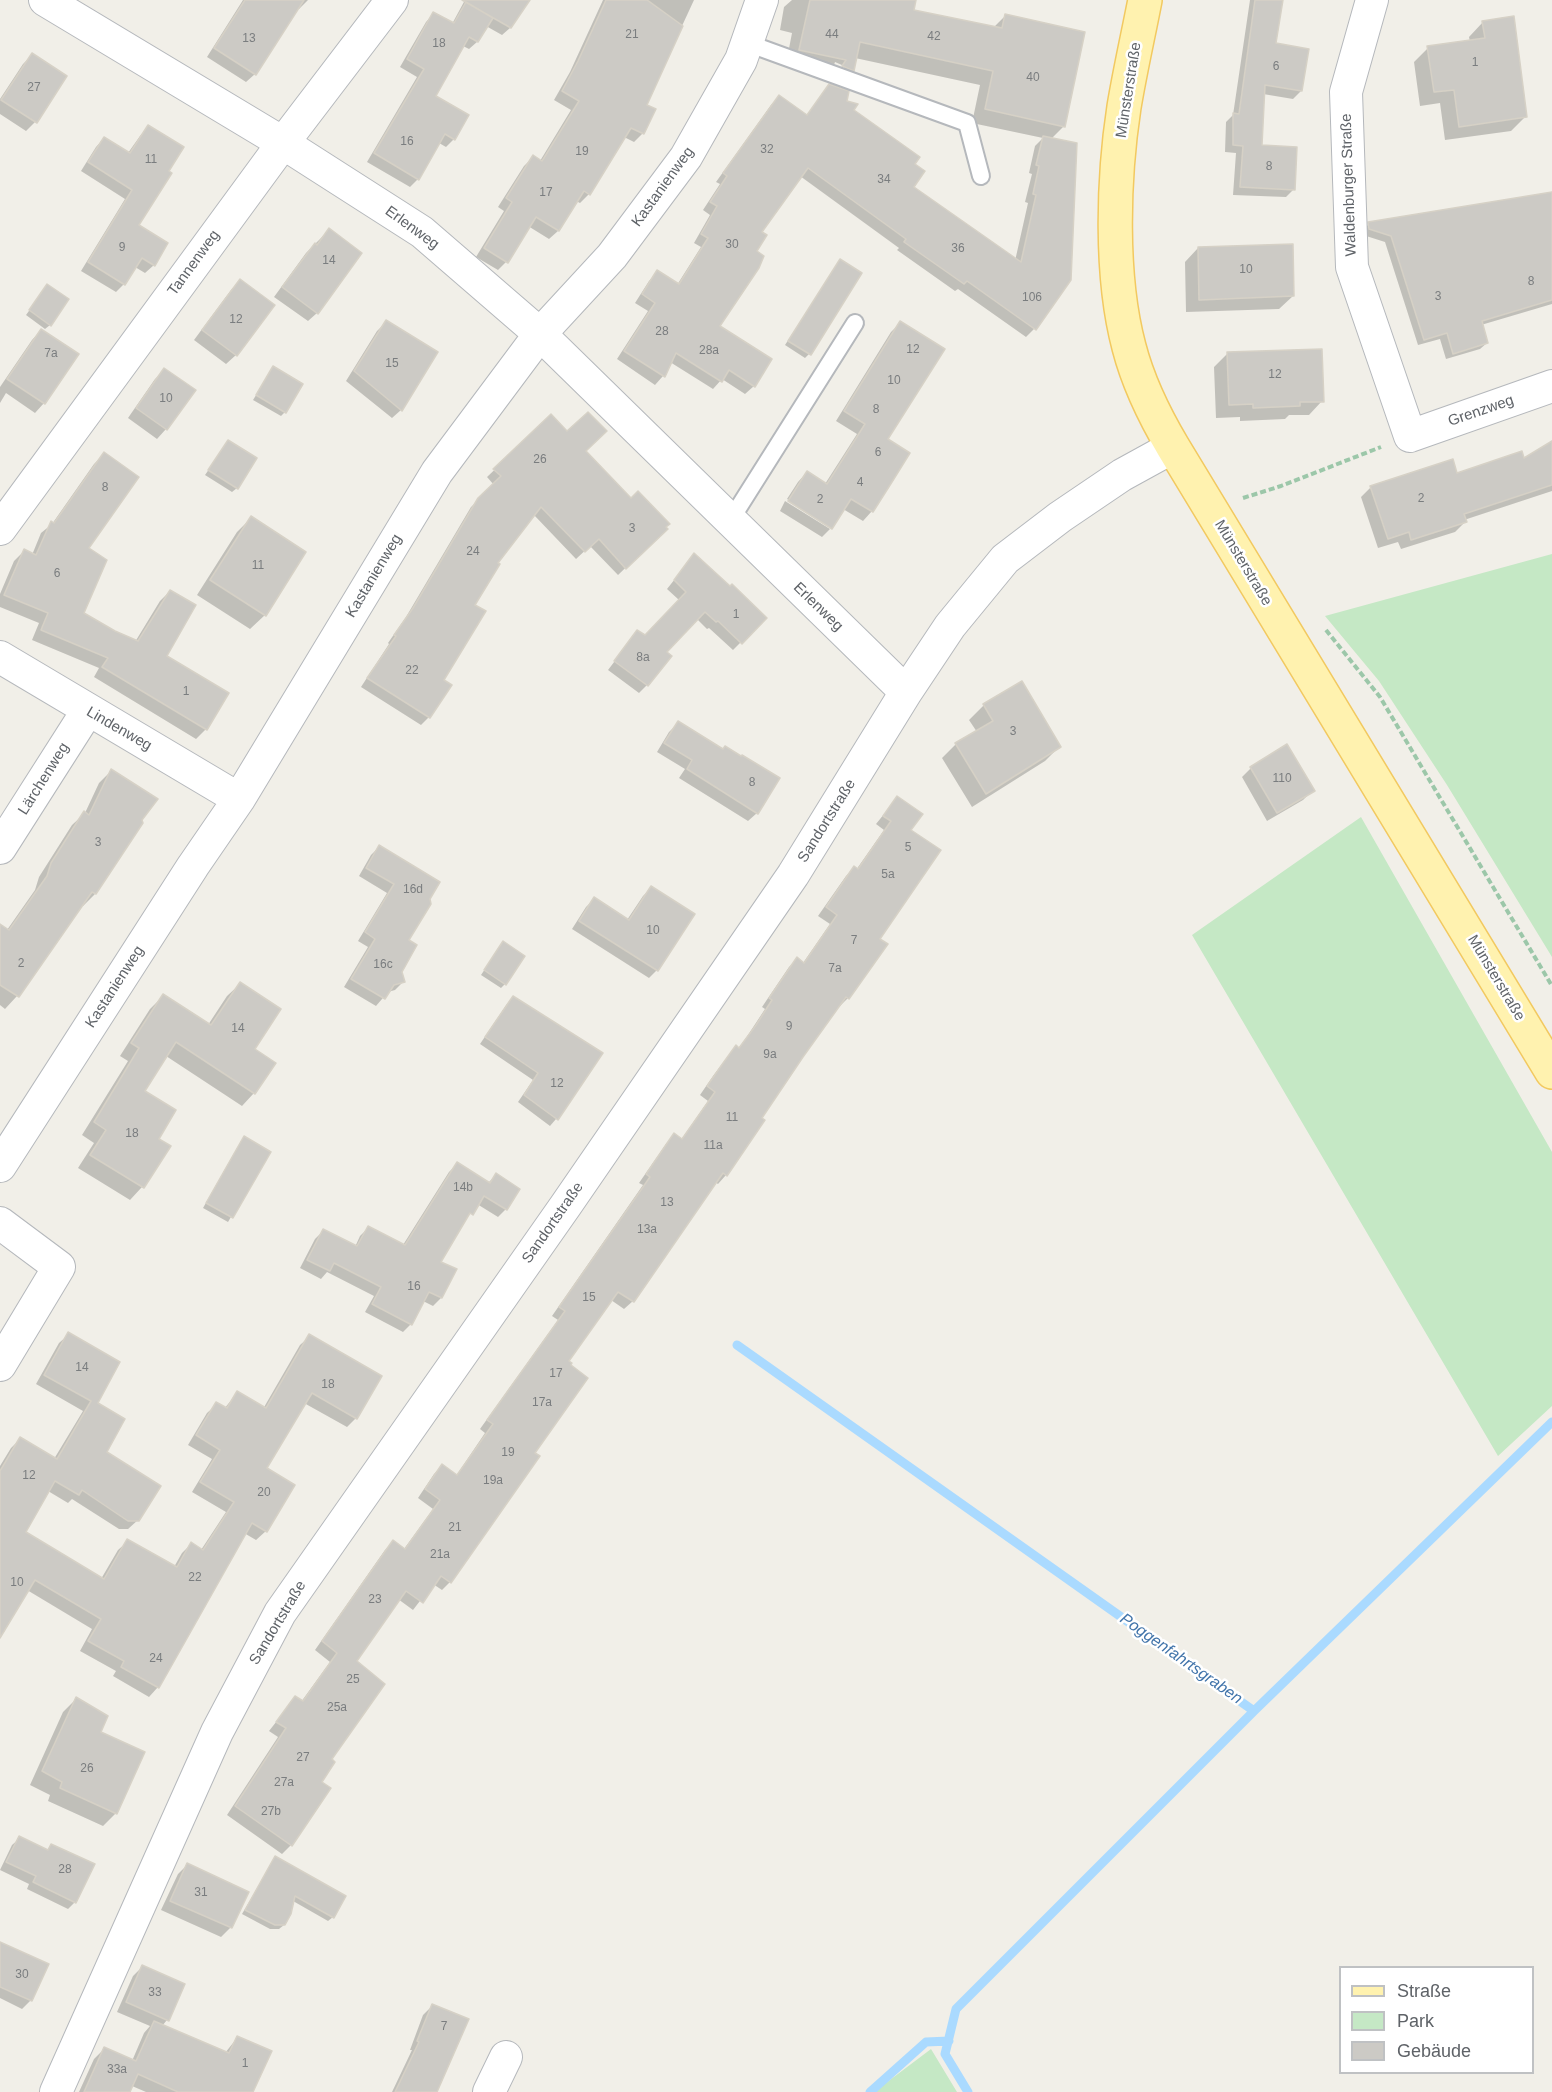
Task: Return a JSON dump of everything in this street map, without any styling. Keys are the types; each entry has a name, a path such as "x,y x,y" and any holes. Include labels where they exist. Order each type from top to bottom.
{"main road":[{"name":"Münsterstraße","path":"1145,0 1124,108 1116,214 1121,303 1129,346 1142,384 1155,416 1173,447 1552,1072"}],"street":[{"name":"Erlenweg","path":"45,0 283,143 422,232 540,334 906,692"},
{"name":"Tannenweg","path":"0,529 283,143 392,0"},
{"name":"Kastanienweg","path":"0,1166 193,866 239,799 437,472 540,334 612,256 686,157 741,60 762,0"},
{"name":"Waldenburger Straße","path":"1372,0 1346,92 1353,267 1410,436"},
{"name":"Grenzweg","path":"1410,436 1552,386"},
{"name":"Sandortstraße","path":"56,2092 217,1732 280,1613 793,876 906,692 950,626 1005,559 1060,517 1113,481 1173,447"},
{"name":"Lindenweg","path":"0,657 239,799"},
{"name":"Lärchenweg","path":"0,848 87,710"},
{"path":"0,1223 59,1267 0,1365"},
{"path":"489,2092 506,2057"}],"lane":[{"path":"747,43 967,123 981,176"},
{"path":"730,521 855,323"}],"path":[{"path":"1243,498 1281,486 1410,436"},
{"path":"1234,492 1243,498 1248,508"},
{"path":"1321,624 1380,698 1552,986"}],"green space":[{"path":"1552,554 1552,957 1447,785 1379,681 1325,616"},
{"path":"1361,817 1552,1152 1552,1406 1498,1456 1192,935"},
{"path":"931,2049 957,2092 874,2092"}],"building":[{"path":"245,0 304,0 256,75 214,48"},
{"path":"462,0 530,0 511,28"},
{"path":"606,0 647,0 683,26 647,105 656,109 644,134 631,128 590,195 584,191 559,231 536,217 508,263 484,248 512,202 506,198 533,155 542,161 579,101 562,91"},
{"path":"810,0 916,0 914,10 1002,28 1005,14 1085,32 1065,127 985,109 993,71 860,42 854,71 842,66 846,60 799,50"},
{"path":"1255,0 1283,0 1276,43 1309,49 1302,91 1265,85 1262,145 1297,147 1295,190 1240,187 1243,146 1233,145 1233,113 1239,114"},
{"path":"466,2 493,18 478,42 469,37 436,96 469,115 455,140 445,134 419,180 374,153 424,69 407,59 433,12 454,23"},
{"path":"1514,16 1527,117 1459,127 1454,90 1434,92 1427,46 1485,38 1482,21"},
{"path":"32,53 67,76 37,123 1,100"},
{"path":"829,84 849,91 847,101 858,104 854,110 920,157 915,164 925,171 914,187 1021,262 1036,195 1033,194 1039,166 1036,165 1043,136 1077,143 1071,280 1036,330 967,281 964,284 904,242 906,239 808,168 762,232 767,235 757,251 764,256 759,268 720,326 772,359 755,387 729,370 722,382 676,353 665,377 624,351 655,303 642,294 657,270 679,284 708,238 701,234 717,206 710,202 727,176 723,173 779,95 807,115"},
{"path":"148,125 184,147 169,171 172,173 139,225 168,243 155,266 142,258 125,285 88,262 132,190 88,162 104,137 130,153"},
{"path":"1552,192 1552,300 1482,321 1488,343 1453,354 1447,333 1424,340 1391,236 1369,229 1368,222"},
{"path":"329,228 362,253 318,314 282,287"},
{"path":"1293,244 1294,296 1199,300 1198,247"},
{"path":"840,259 862,273 811,355 788,341"},
{"path":"240,279 275,305 237,356 202,330"},
{"path":"47,284 69,299 51,326 29,310"},
{"path":"386,320 438,352 402,411 354,371"},
{"path":"900,321 945,349 888,439 910,453 892,482 873,512 851,499 832,529 788,501 807,471 827,484 865,424 844,411"},
{"path":"41,329 79,354 45,404 7,379"},
{"path":"1322,349 1324,402 1300,402 1300,406 1253,408 1253,404 1229,405 1227,352"},
{"path":"273,366 303,384 286,413 256,395"},
{"path":"164,368 196,390 167,430 136,408"},
{"path":"588,412 607,431 586,451 631,498 638,491 670,524 666,527 668,529 626,569 599,539 585,552 541,507 498,563 500,564 475,605 486,611 444,680 452,685 430,718 367,678 396,636 394,635 413,608 478,498 501,476 493,469 551,414 567,431"},
{"path":"228,440 257,458 238,489 208,470"},
{"path":"1552,441 1552,485 1464,514 1467,522 1411,540 1409,532 1388,539 1370,486 1453,459 1457,473 1522,451 1524,458"},
{"path":"104,452 139,477 89,548 107,560 84,613 138,641 170,590 196,605 167,656 229,693 207,730 102,667 108,658 41,630 48,613 4,595 24,549 36,555 51,521 54,523"},
{"path":"251,516 306,552 266,616 210,580"},
{"path":"694,553 730,586 732,584 767,618 742,644 705,612 667,652 672,656 648,686 614,661 637,630 645,635 686,592 674,580"},
{"path":"1022,681 1061,747 986,794 955,743 993,721 983,704"},
{"path":"678,721 723,749 725,746 780,778 758,814 687,769 692,760 664,743"},
{"path":"1287,744 1315,791 1277,813 1250,767"},
{"path":"111,769 158,799 142,820 143,823 96,894 92,892 19,997 0,985 0,924 9,930 47,876 51,863 84,811 89,815"},
{"path":"897,796 923,814 911,830 941,850 880,939 888,944 849,999 846,997 803,1057 762,1118 765,1120 727,1176 723,1173 634,1302 618,1292 569,1361 588,1378 535,1453 540,1456 451,1583 441,1576 423,1603 406,1591 357,1661 385,1684 332,1759 335,1762 322,1782 331,1788 292,1846 235,1806 286,1728 276,1722 295,1696 303,1701 337,1653 322,1641 393,1540 405,1549 440,1500 425,1489 442,1464 457,1475 493,1424 487,1420 565,1311 559,1307 650,1177 646,1174 674,1133 682,1139 715,1092 707,1086 736,1045 739,1048 756,1025 772,1000 769,998 797,957 804,963 837,915 826,907 854,866 858,869 891,821 883,816"},
{"path":"379,845 440,882 430,899 431,904 409,940 417,945 402,972 405,982 394,985 385,999 351,979 375,939 365,932 394,884 366,868"},
{"path":"651,886 695,914 658,971 579,921 594,897 629,920"},
{"path":"503,941 525,956 506,985 484,970"},
{"path":"240,982 281,1009 255,1049 276,1063 255,1094 176,1042 145,1091 176,1110 159,1139 171,1146 144,1188 90,1155 106,1130 94,1122 139,1048 131,1043 163,994 211,1025"},
{"path":"513,996 603,1053 558,1120 524,1095 538,1073 485,1037"},
{"path":"244,1136 271,1152 233,1218 206,1203"},
{"path":"457,1162 490,1183 496,1173 520,1189 507,1210 484,1196 473,1215 470,1213 441,1262 457,1269 442,1298 429,1292 412,1325 372,1304 381,1287 334,1263 330,1271 307,1260 323,1229 357,1246 368,1226 405,1245"},
{"path":"68,1332 120,1362 98,1403 125,1419 107,1452 161,1486 139,1521 128,1521 82,1490 79,1495 55,1481 26,1532 104,1579 127,1539 177,1567 191,1542 203,1550 234,1502 200,1482 220,1450 196,1435 216,1402 227,1408 237,1391 266,1408 309,1334 382,1376 357,1419 312,1393 267,1468 295,1485 267,1532 252,1523 159,1688 121,1667 124,1661 88,1641 101,1619 35,1580 0,1638 0,1471 20,1437 57,1459 91,1401 44,1375"},
{"path":"76,1697 108,1716 101,1732 145,1752 117,1814 60,1788 62,1782 42,1771"},
{"path":"19,1836 48,1850 51,1844 95,1864 76,1903 33,1882 36,1876 6,1862"},
{"path":"275,1856 346,1896 334,1918 295,1896 291,1914 285,1925 275,1925 245,1910"},
{"path":"187,1863 249,1892 232,1928 170,1901"},
{"path":"0,1942 49,1964 32,2001 0,1987"},
{"path":"142,1965 185,1984 169,2021 126,2002"},
{"path":"432,2004 469,2019 437,2092 395,2092 419,2042 417,2041"},
{"path":"154,2021 229,2053 237,2036 272,2051 253,2092 178,2092 138,2074 130,2092 84,2092 104,2047 136,2061"}],"waterway":[{"name":"Poggenfahrtsgraben","path":"737,1345 1254,1711 956,2009 945,2054 968,2092"},
{"path":"1254,1711 1552,1422"},
{"name":"Poggenfahrtsgraben","path":"870,2092 926,2042 949,2041"}]}
